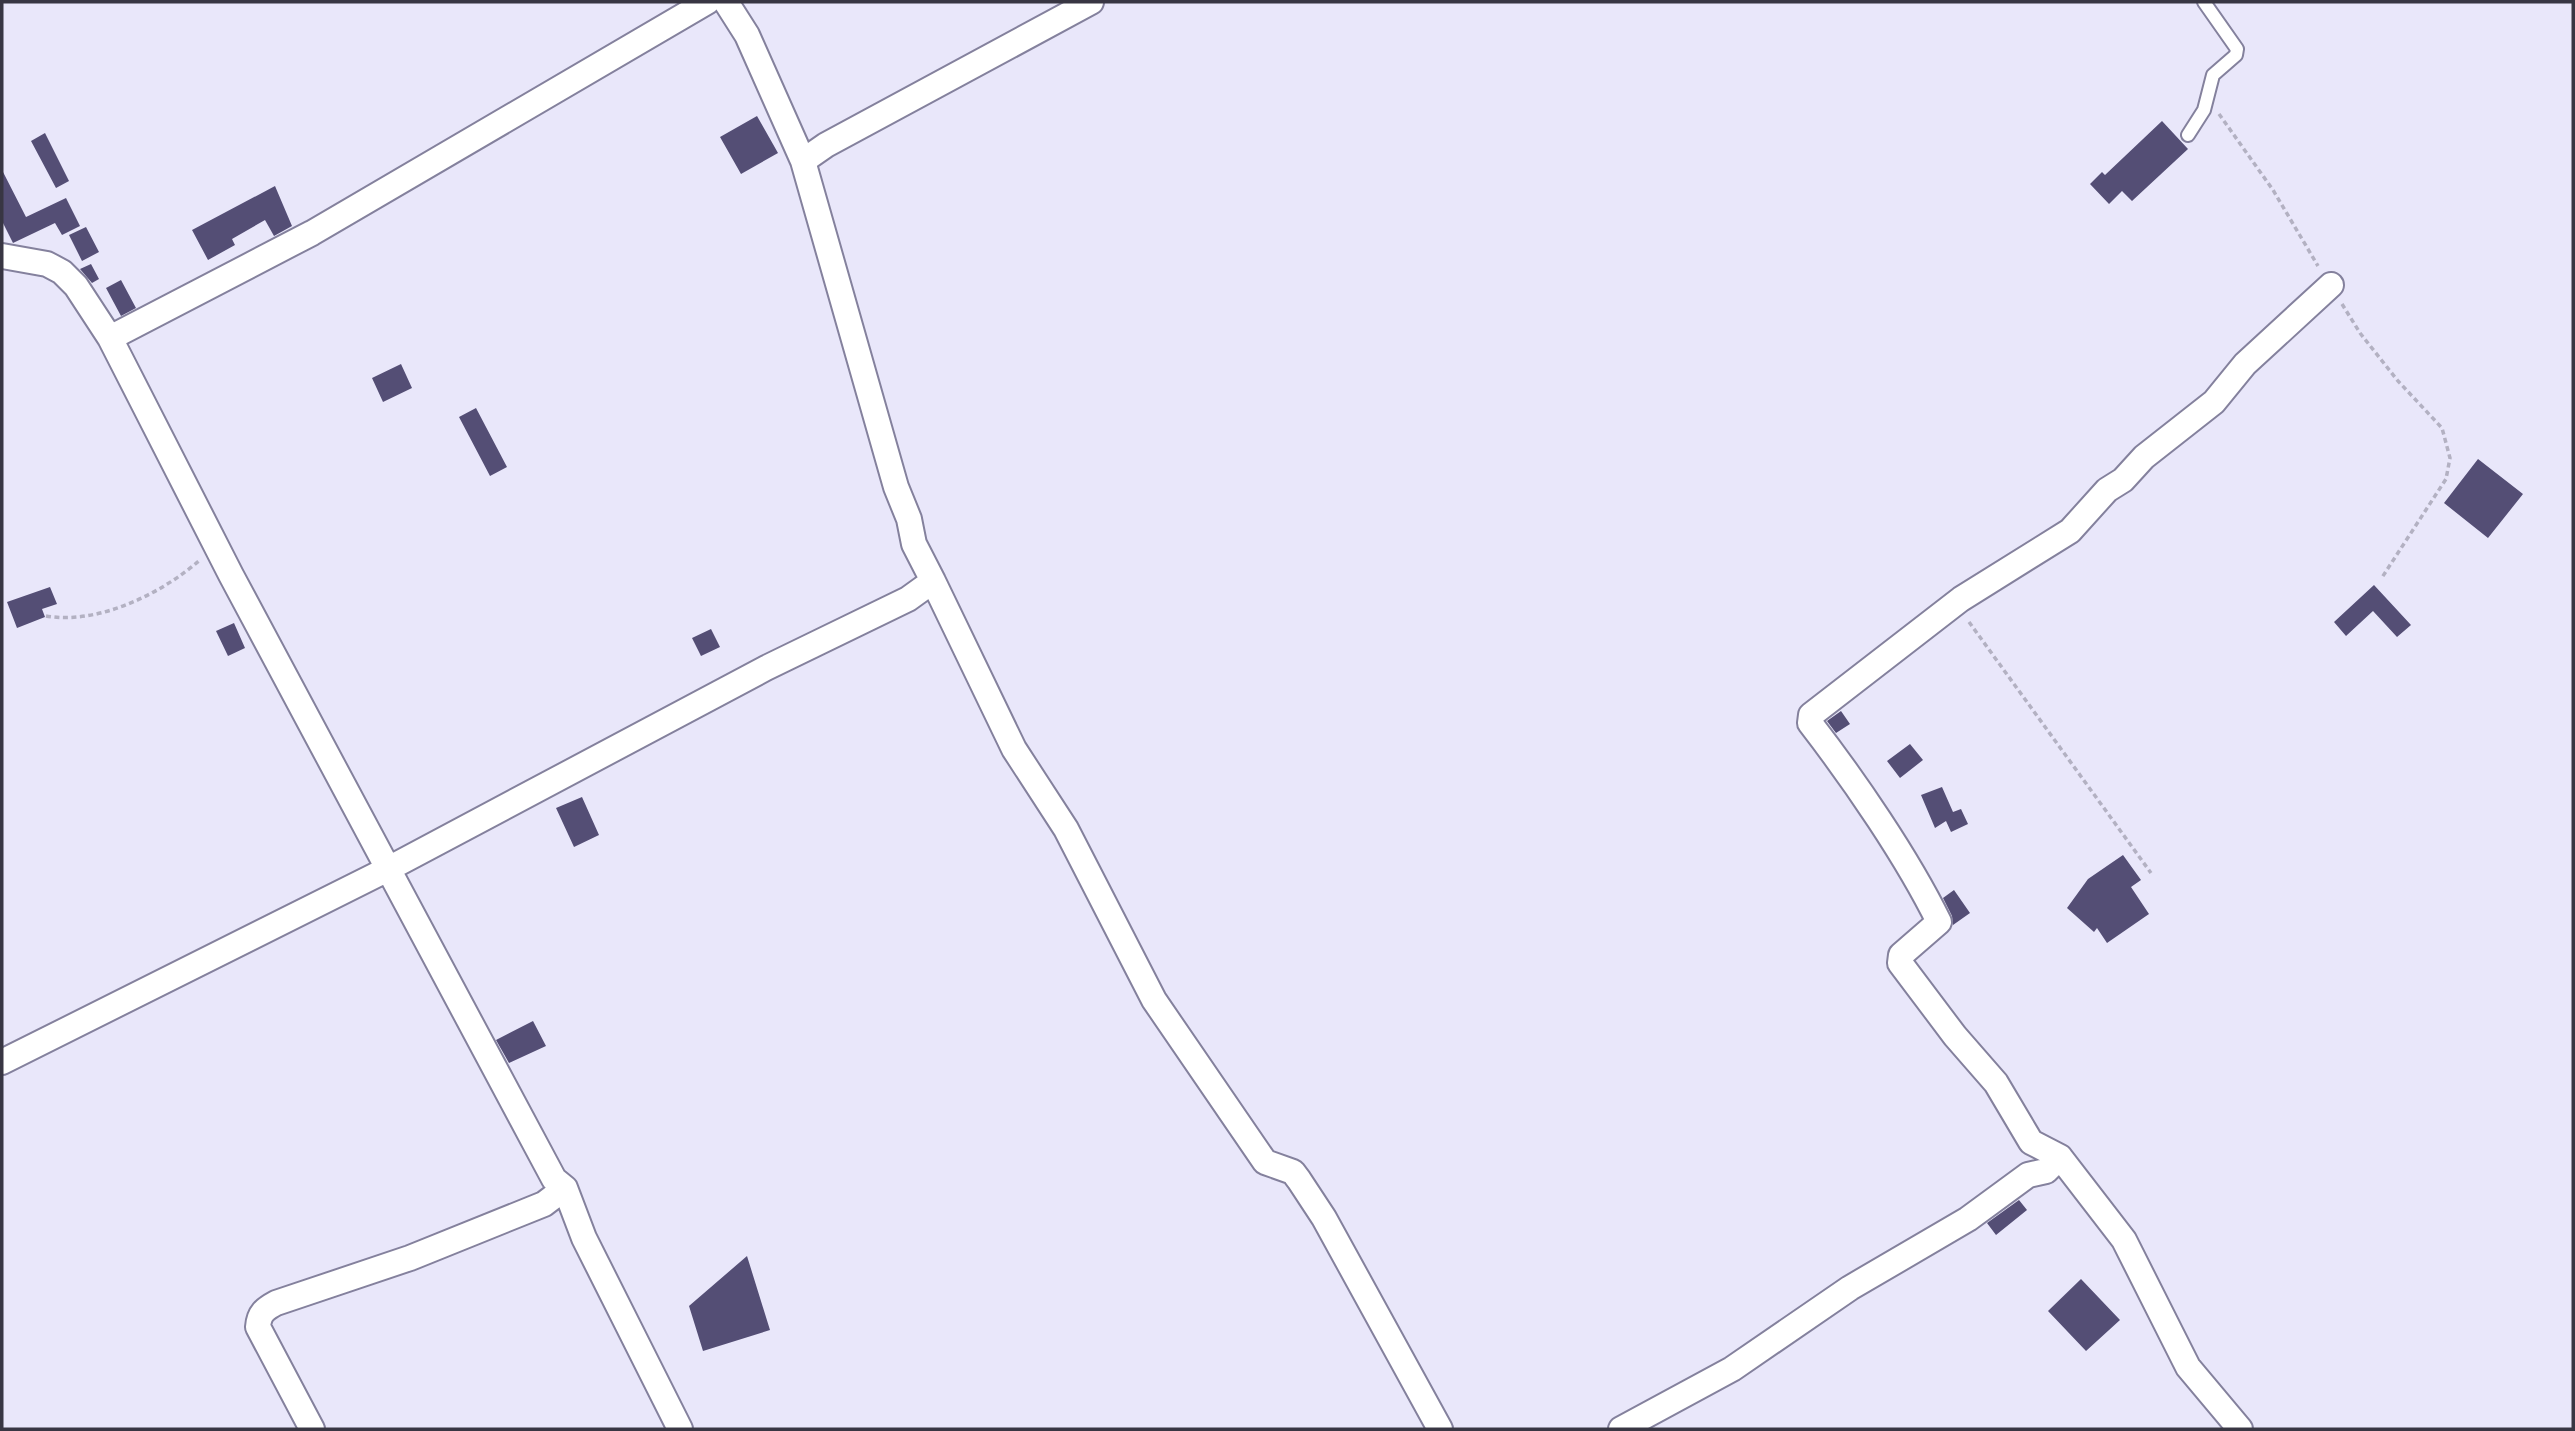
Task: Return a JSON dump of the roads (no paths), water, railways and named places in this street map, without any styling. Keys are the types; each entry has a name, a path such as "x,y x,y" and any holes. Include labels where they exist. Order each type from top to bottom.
{"street":[{"path":"110,338 312,233 707,2"},
{"path":"726,2 747,35 803,161 896,487 909,519 914,544 1014,749 1066,829 1154,1000 1260,1156 1265,1162 1293,1172 1300,1180 1324,1218 1440,1429"},
{"path":"803,161 826,145 1091,2"},
{"path":"2,256 47,264 62,272 76,286 110,338 554,1180 565,1188 584,1238 680,1429"},
{"path":"2240,1429 2188,1367 2124,1240 2060,1157 2031,1142 1996,1083 1955,1036 1900,963 1901,955 1939,922 1924,893 1839,760 1810,723 1811,715 1821,705 1955,603 2070,531 2107,489 2123,480 2180,426 2214,402 2245,365 2331,285"},
{"path":"2,1062 388,869 766,668 908,599 933,581"},
{"path":"1621,1429 1732,1368 1850,1288 1968,1219 2028,1175 2046,1171 2060,1157"},
{"path":"312,1429 258,1326 259,1317 264,1310 276,1303 410,1258 544,1204 565,1188"}],"lane":[{"path":"2188,135 2204,110 2213,75 2236,55 2237,49 2204,2"}]}
